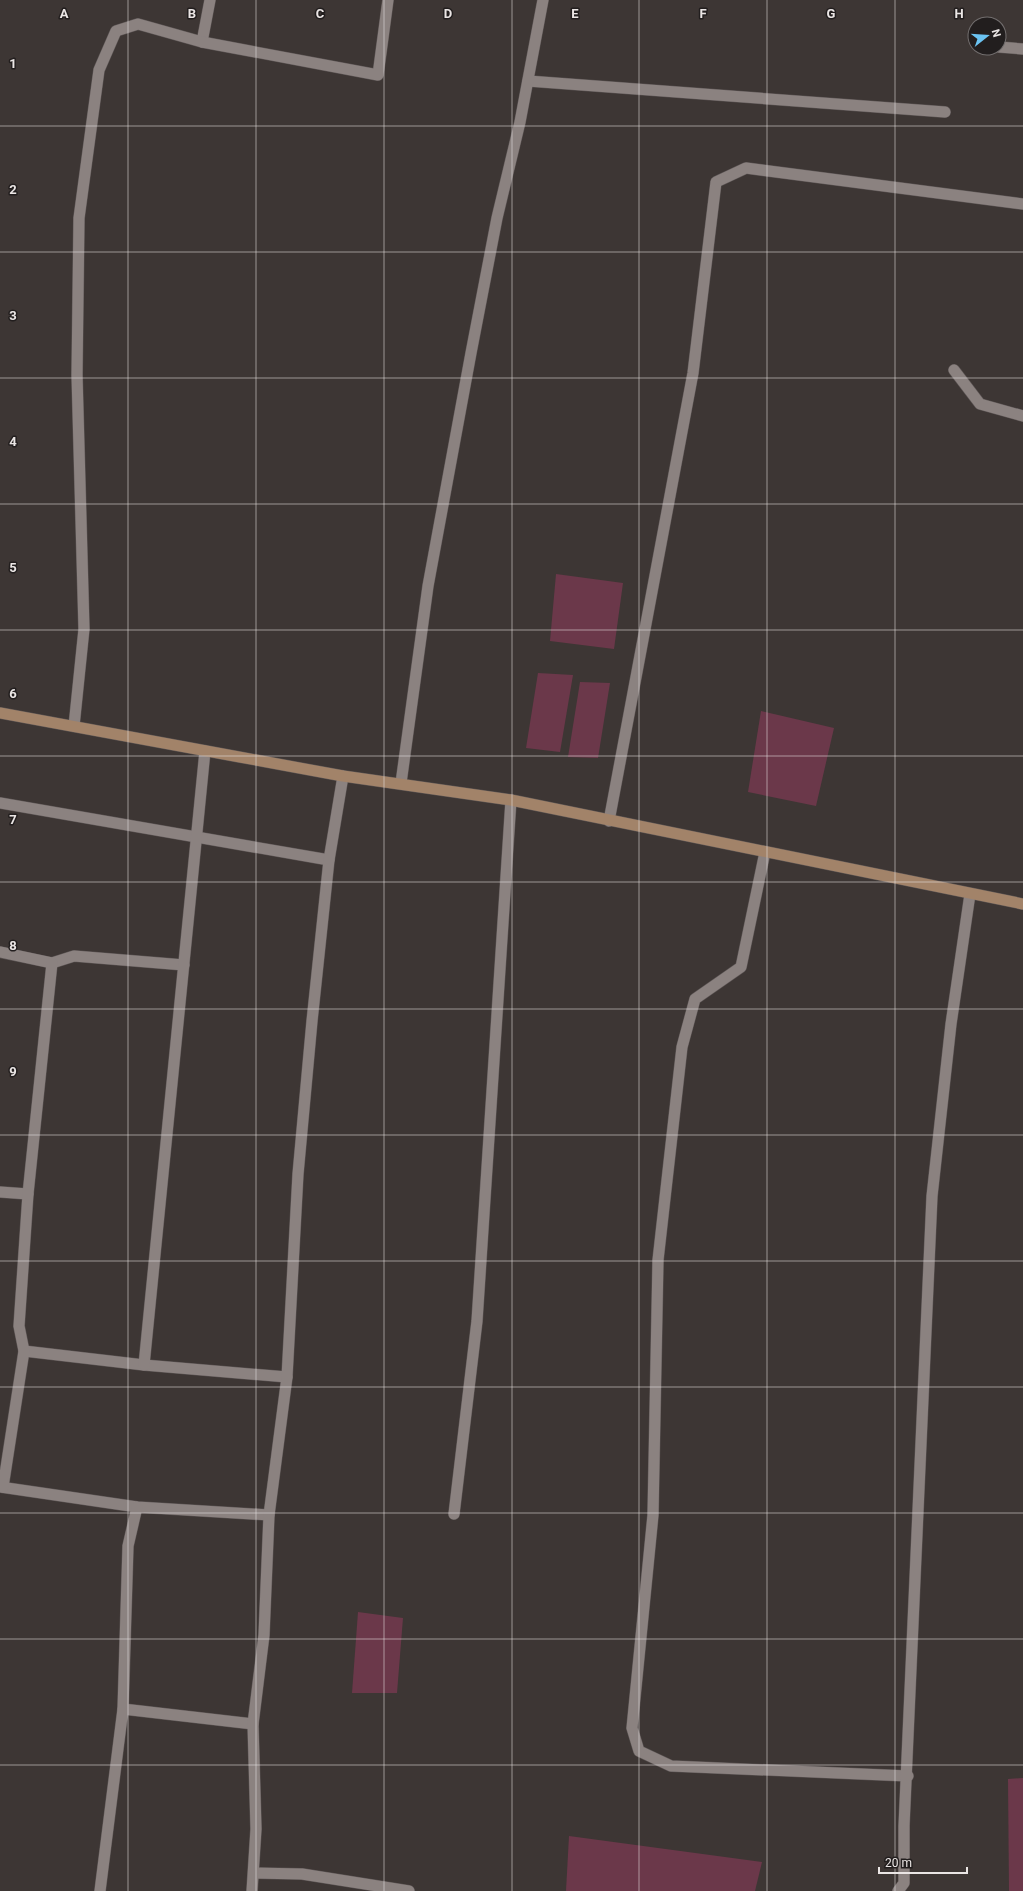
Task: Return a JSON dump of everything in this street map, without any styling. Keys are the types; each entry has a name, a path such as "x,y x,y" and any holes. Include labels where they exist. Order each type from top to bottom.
{"main road":[{"path":"0,713 343,776 401,782 511,800 1023,904"}],"street":[{"path":"202,42 210,0"},
{"path":"74,726 84,629 77,374 79,218 99,70 116,31 138,24 202,42 378,75 388,0"},
{"path":"401,782 428,586 496,226 520,122 543,0"},
{"path":"1007,48 1023,49"},
{"path":"528,81 945,112"},
{"path":"609,821 693,373 716,182 746,168 1023,204"},
{"path":"954,370 980,404 1023,416"},
{"path":"144,1365 205,750"},
{"path":"252,1891 256,1829 253,1724 264,1635 269,1515 287,1377 298,1174 329,860 343,776"},
{"path":"454,1514 477,1320 511,800"},
{"path":"0,802 329,860"},
{"path":"765,852 741,967 695,999 682,1047 658,1260 653,1515 632,1728 639,1751 671,1766 908,1776"},
{"path":"898,1891 904,1883 904,1826 908,1776 932,1196 942,1095 970,894"},
{"path":"0,952 52,963 74,956 184,965"},
{"path":"52,963 28,1194 19,1326 24,1351 1,1487 137,1506 269,1515"},
{"path":"0,1192 28,1194"},
{"path":"24,1351 144,1365 287,1377"},
{"path":"100,1891 123,1709 128,1546 137,1506"},
{"path":"123,1709 253,1724"},
{"path":"254,1873 302,1874 409,1891"}],"building":[{"path":"556,574 623,583 614,649 550,641"},
{"path":"538,673 573,675 560,752 526,748"},
{"path":"580,682 610,683 598,758 568,757"},
{"path":"761,711 834,728 816,806 748,792"},
{"path":"358,1612 403,1618 397,1693 352,1693"},
{"path":"1023,1778 1023,1891 1009,1891 1008,1779"},
{"path":"569,1836 762,1862 755,1891 566,1891"}]}
